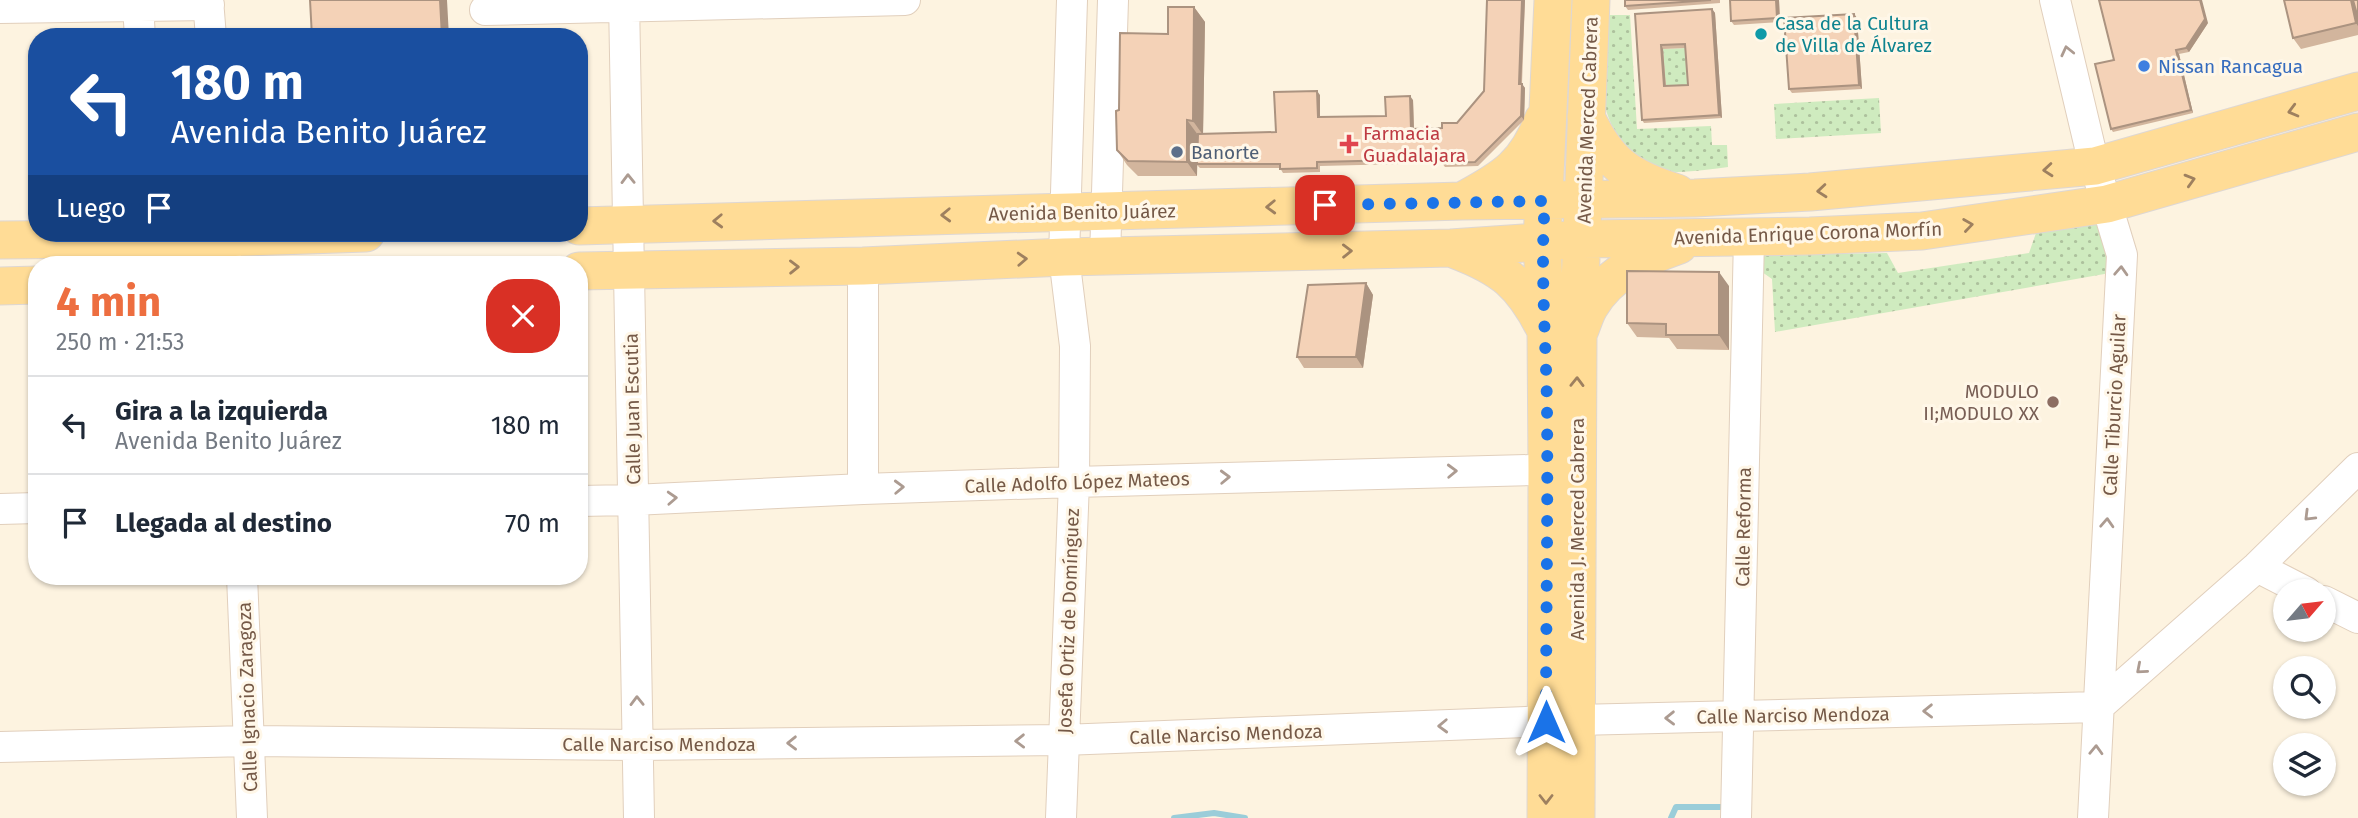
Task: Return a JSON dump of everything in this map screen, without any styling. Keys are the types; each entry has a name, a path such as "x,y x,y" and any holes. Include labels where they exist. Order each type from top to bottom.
{"main road":[{"name":"Avenida J. Merced Cabrera","path":"1553,0 1542,241 1562,333"},
{"name":"Avenida Merced Cabrera","path":"1582,239 1591,0"},
{"name":"Avenida Enrique Corona Morfín","path":"1584,201 1810,192 2095,166 2352,92"},
{"path":"1462,201 1500,181 1525,158 1547,109"},
{"path":"1586,117 1595,138 1617,165 1643,182 1695,198"},
{"name":"Avenida Enrique Corona Morfín","path":"1582,239 1922,232 2106,204 2358,132"},
{"name":"Avenida Benito Juárez","path":"588,226 1462,201 1584,201"},
{"path":"1451,248 1477,258 1510,278 1562,333 1615,277 1643,258 1699,237"},
{"name":"Avenida J. Merced Cabrera","path":"1576,818 1562,721 1562,333 1582,239"},
{"path":"588,271 863,266 1064,257 1451,248 1582,239"},
{"path":"0,240 28,241"},
{"path":"89,242 223,245 259,242"},
{"path":"0,286 28,285"},
{"name":"Avenida J. Merced Cabrera","path":"1546,818 1562,721"}],"street":[{"path":"485,10 624,3 905,0"},
{"name":"Josefa Ortiz de Domínguez","path":"1061,818 1074,482 1076,346 1064,257 1072,0"},
{"path":"1105,257 1113,0"},
{"name":"Calle Tiburcio Aguilar","path":"2056,0 2095,166 2122,256 2093,818"},
{"path":"0,8 209,2 210,28"},
{"name":"Calle Juan Escutia","path":"624,3 639,818"},
{"path":"138,6 139,28"},
{"name":"Calle Reforma","path":"1737,806 1749,237"},
{"path":"863,266 863,489"},
{"path":"2098,707 2257,567 2358,468"},
{"name":"Calle Adolfo López Mateos","path":"588,500 1074,482 1561,469"},
{"path":"0,509 28,508"},
{"path":"2257,567 2281,579"},
{"name":"Calle Ignacio Zaragoza","path":"242,585 252,818"},
{"path":"2336,607 2358,618"},
{"name":"Calle Narciso Mendoza","path":"0,747 248,741 638,745 1063,740 1562,721 2098,707"}],"green space":[{"path":"1606,15 1630,15 1637,129 1711,126 1712,145 1727,145 1728,167 1675,172 1660,170 1633,155 1619,139 1606,110"},
{"path":"1688,48 1691,88 1666,90 1663,49"},
{"path":"1879,98 1881,133 1776,139 1774,104"},
{"path":"2096,222 2110,239 2110,273 1775,332 1772,279 1762,272 1763,255 1887,253 1898,273 2029,253 2036,233"}],"building":[{"path":"310,0 440,0 442,28 312,28"},
{"path":"1487,0 1522,0 1519,84 1522,84 1521,116 1475,162 1442,163 1442,159 1317,162 1317,168 1280,169 1280,164 1197,164 1198,134 1276,132 1274,92 1317,91 1318,117 1386,116 1385,97 1410,96 1411,129 1442,128 1442,123 1457,123 1484,91"},
{"path":"1625,0 1711,0 1625,6"},
{"path":"1730,0 1776,0 1777,18 1731,21"},
{"name":"Nissan Rancagua","path":"2099,0 2200,0 2205,19 2186,48 2176,50 2191,110 2111,129 2095,64 2114,60"},
{"path":"2284,0 2351,0 2356,23 2293,38"},
{"path":"2353,0 2358,0 2358,18"},
{"path":"1168,7 1194,7 1193,121 1187,120 1187,162 1128,161 1117,150 1120,33 1168,34"},
{"path":"1712,9 1719,115 1642,120 1635,14","holes":["1685,44 1688,85 1664,86 1661,45"]},
{"path":"1854,14 1859,85 1789,89 1784,18"},
{"path":"1627,271 1719,272 1719,335 1666,335 1666,324 1627,323"},
{"path":"1366,283 1356,357 1297,357 1308,285"}],"waterway":[{"path":"1671,818 1676,807 1730,807"},
{"path":"1174,818 1214,813 1245,818"}],"place":[{"name":"Casa de la Cultura de Villa de Álvarez","path":"1761,34"},
{"name":"Nissan Rancagua","path":"2144,66"},
{"name":"Farmacia Guadalajara","path":"1349,144"},
{"name":"Banorte","path":"1177,152"},
{"name":"MODULO II;MODULO XX","path":"2053,402"}],"route":[{"path":"1325,205 1545,201 1542,241 1546,331 1546,722"}]}
